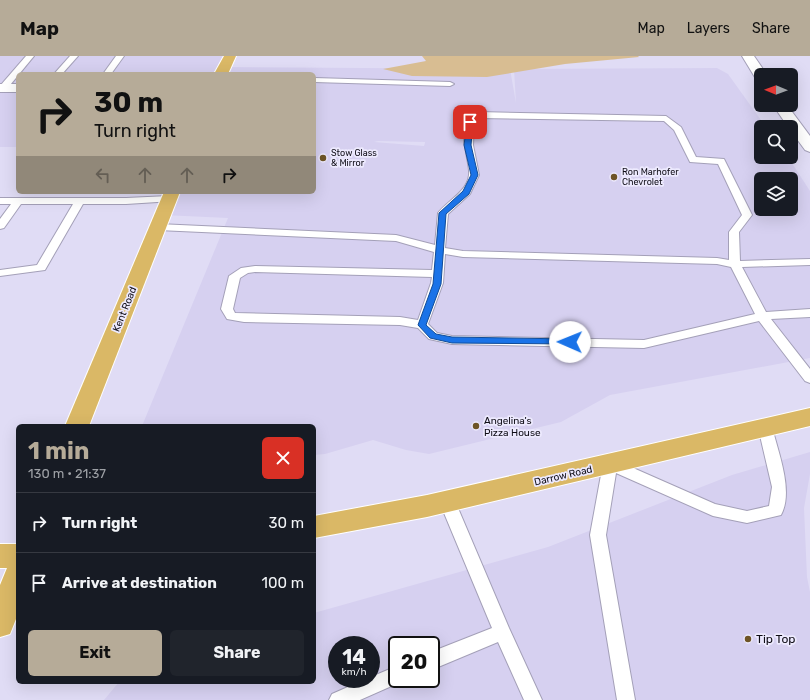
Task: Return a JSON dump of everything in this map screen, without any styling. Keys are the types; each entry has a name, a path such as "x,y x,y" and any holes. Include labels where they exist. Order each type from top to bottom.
{"main road":[{"path":"222,72 230,56"},
{"name":"Kent Road","path":"78,424 170,196"},
{"name":"Darrow Road","path":"316,528 447,501 810,417"},
{"path":"0,556 16,556"},
{"path":"0,624 16,580"}],"street":[{"path":"748,56 756,68"},
{"path":"2,88 16,88"},
{"path":"785,112 810,147"}],"lane":[{"path":"2,88 30,56"},
{"path":"60,72 74,56"},
{"path":"108,72 120,56"},
{"path":"316,80 450,84"},
{"path":"422,325 437,284 443,213 466,192 474,175 468,145 470,122 477,115 666,119 678,129 693,160 721,160 747,215 734,232 735,264 762,316 810,378"},
{"path":"0,201 80,201 170,196"},
{"path":"0,226 18,201"},
{"path":"0,273 41,268 80,201"},
{"path":"158,227 396,238 440,250 463,254 717,261 735,264 810,262"},
{"path":"438,274 255,269 245,270 235,276 226,309 231,316 244,318 400,321 422,325 433,336 452,340 644,344 762,316 810,312"},
{"path":"626,700 598,535 610,464 713,510 747,517 776,511 779,487 765,428"},
{"path":"447,501 502,632 533,700"},
{"path":"440,657 502,632"},
{"path":"338,700 388,679"}],"shaded area":[{"path":"0,56 230,56 225,67 510,69 516,103 514,69 717,68 728,74 761,120 754,120 754,164 793,164 798,172 754,172 754,216 798,216 798,172 810,191 810,358 610,395 561,422 429,454 406,450 373,440 325,454 316,455 316,424 143,424 228,218 163,215 171,194 316,194 316,72 16,72 16,147 0,147","holes":["378,141 425,143 424,146 374,142"]},
{"path":"422,56 639,57 565,64 487,77 412,76 383,69 426,61"},
{"path":"810,452 810,474 804,508 807,577 810,592 810,700 104,700 117,684 316,684 316,612 548,547 732,475"}],"place":[{"name":"Stow Glass & Mirror","path":"323,158"},
{"name":"Ron Marhofer Chevrolet","path":"614,177"},
{"name":"Angelina's Pizza House","path":"476,426"},
{"name":"Tip Top","path":"748,639"}],"route":[{"path":"470,122 468,145 474,175 466,192 443,213 437,284 422,325 433,336 452,340 570,342"}]}
